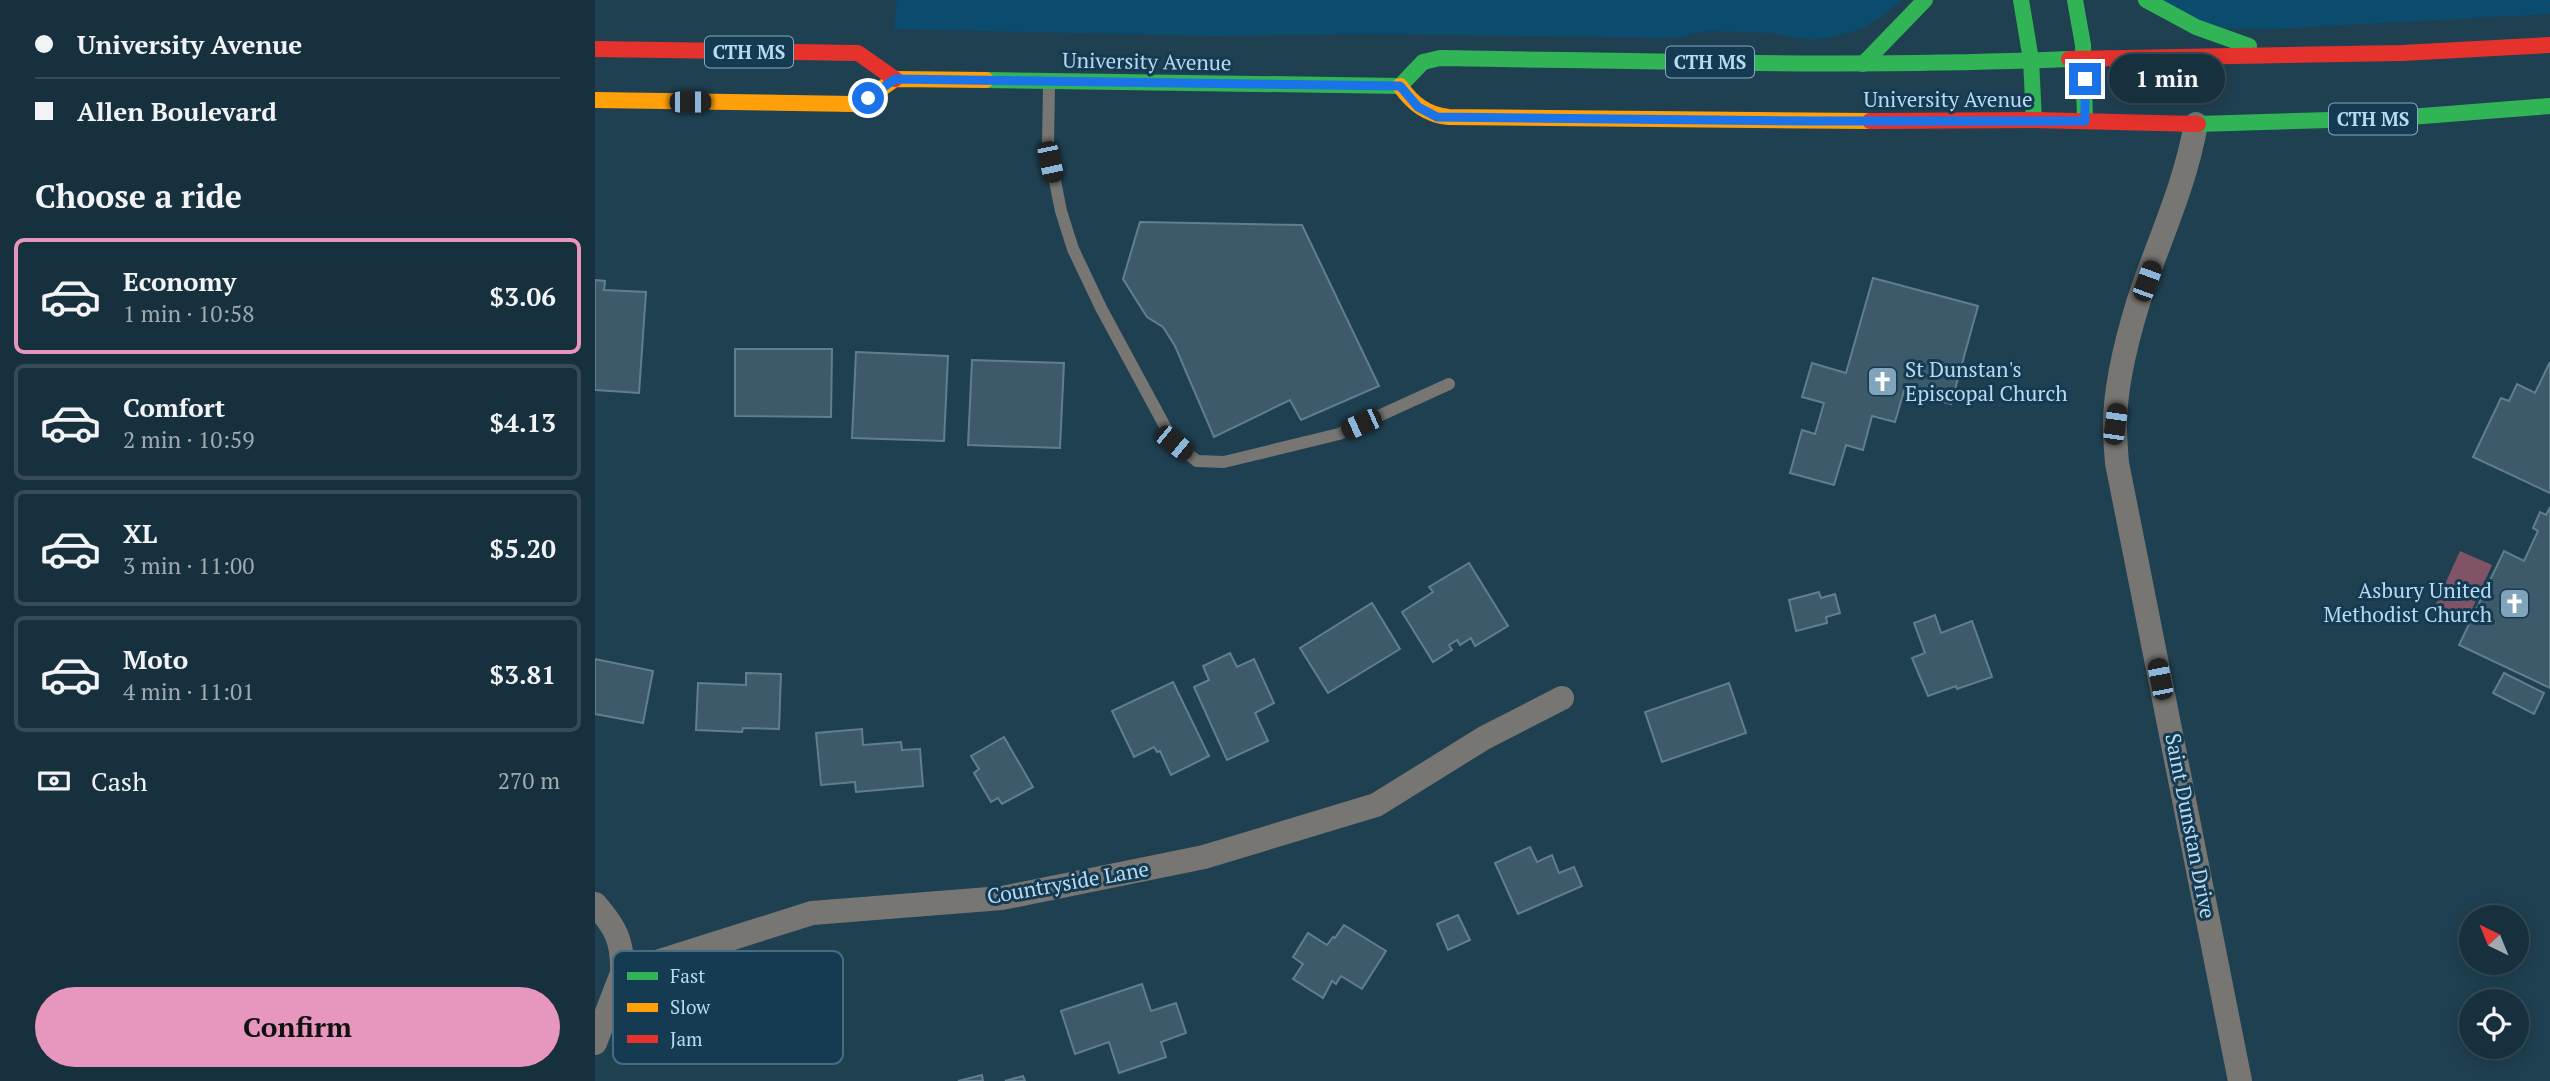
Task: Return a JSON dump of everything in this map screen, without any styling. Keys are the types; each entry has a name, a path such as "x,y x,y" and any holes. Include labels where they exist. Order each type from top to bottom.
{"main road":[{"path":"1863,64 1925,0"},
{"path":"2021,0 2031,60 2034,120"},
{"path":"2075,0 2086,58 2085,121"},
{"path":"2146,0 2165,13 2220,38 2285,55"},
{"name":"University Avenue","path":"895,79 1400,86 1423,62 1440,58 1977,63 2086,58 2402,53 2550,45"},
{"name":"CTH MS","path":"595,49 858,53 895,79"},
{"path":"595,100 853,104 868,98 895,79"},
{"name":"University Avenue","path":"1400,86 1418,107 1437,117 1813,121 2034,120 2196,124 2397,118 2550,106"}],"street":[{"name":"Saint Dunstan Drive","path":"2196,124 2181,188 2138,304 2120,380 2115,424 2117,463 2240,1081"},
{"name":"Countryside Lane","path":"692,951 812,913 1002,898 1204,858 1376,805 1485,738 1562,698"},
{"path":"595,904 619,936 622,951"},
{"path":"595,1043 613,996"}],"lane":[{"path":"1049,81 1048,146 1061,211 1073,249 1096,299 1174,443 1196,461 1224,462 1339,434 1449,384"}],"shaded area":[{"path":"897,0 1902,0 1861,29 1809,40 1769,33 1707,31 1676,38 1375,34 1216,36 894,29"},
{"path":"2146,0 2550,0 2550,14 2271,29 2205,28"},
{"path":"2460,551 2492,565 2468,618 2436,604"}],"building":[{"path":"1140,222 1302,225 1379,386 1301,420 1290,400 1214,437 1175,346 1163,327 1147,317 1123,279"},
{"name":"St Dunstan's Episcopal Church","path":"1873,278 1978,306 1951,404 1904,391 1895,422 1872,416 1863,450 1846,445 1834,485 1790,473 1802,430 1815,434 1824,403 1802,397 1812,363 1846,373"},
{"path":"595,280 605,281 604,290 646,292 639,393 595,390"},
{"path":"735,349 832,349 831,417 735,416"},
{"path":"856,352 948,356 944,441 852,438"},
{"path":"972,360 1064,363 1060,448 968,445"},
{"path":"2550,362 2550,493 2473,457 2501,398 2509,401 2517,384 2535,393"},
{"name":"Asbury United Methodist Church","path":"2550,507 2550,688 2459,645 2504,551 2524,561 2538,531 2533,528 2540,512 2546,515"},
{"path":"1469,563 1508,626 1475,646 1471,638 1460,645 1457,640 1449,645 1452,650 1433,662 1402,612 1433,592 1429,587"},
{"path":"1819,592 1821,598 1835,594 1840,613 1826,617 1827,623 1796,631 1789,600"},
{"path":"1372,603 1400,649 1328,693 1300,648"},
{"path":"1935,615 1941,633 1972,621 1992,677 1928,696 1912,658 1925,653 1914,623"},
{"path":"1230,653 1237,667 1254,659 1274,703 1255,713 1268,741 1227,760 1194,687 1209,680 1203,666"},
{"path":"595,659 653,671 643,723 595,714"},
{"path":"746,673 781,674 779,729 743,728 742,732 696,730 698,683 746,685"},
{"path":"2504,673 2544,693 2534,714 2493,693"},
{"path":"1173,682 1209,756 1171,775 1160,751 1157,752 1154,747 1134,757 1112,711"},
{"path":"1729,683 1746,733 1662,762 1645,712"},
{"path":"862,729 863,745 901,742 902,750 920,749 923,786 856,792 855,782 821,785 816,733"},
{"path":"1004,737 1033,787 1002,804 998,798 991,802 974,773 979,769 971,756"},
{"path":"1530,847 1537,862 1552,855 1559,873 1574,867 1582,886 1518,914 1495,863"},
{"path":"1458,915 1470,940 1448,950 1437,924"},
{"path":"1344,925 1386,951 1362,989 1341,976 1336,984 1332,981 1323,998 1293,979 1303,964 1293,957 1308,933 1327,945"},
{"path":"1142,984 1151,1011 1176,1003 1186,1033 1161,1042 1166,1057 1119,1073 1109,1042 1075,1054 1061,1011"},
{"path":"982,1075 983,1081 958,1081"},
{"path":"1023,1076 1025,1081 1005,1081"}],"traffic: fast":[{"path":"1863,64 1925,0"},
{"path":"2021,0 2031,60 2034,120"},
{"path":"2075,0 2083,45 2085,121"},
{"path":"2146,0 2196,27 2249,46"},
{"path":"1400,86 1423,62 1440,58 1833,63 2069,59"},
{"path":"986,80 1400,86"},
{"path":"2198,124 2397,118 2550,106"}],"traffic: slow":[{"path":"595,100 853,104 868,98 895,79 986,80"},
{"path":"1400,86 1421,108 1449,117 1870,121"}],"traffic: jam":[{"path":"2069,59 2402,53 2550,45"},
{"path":"595,49 858,53 895,79"},
{"path":"1870,121 2034,120 2198,124"}],"place":[{"name":"St Dunstan's Episcopal Church","path":"1882,382"},
{"name":"Asbury United Methodist Church","path":"2515,603"}],"route":[{"path":"868,98 895,79 1400,86 1418,107 1437,117 2085,121 2085,79"}]}
